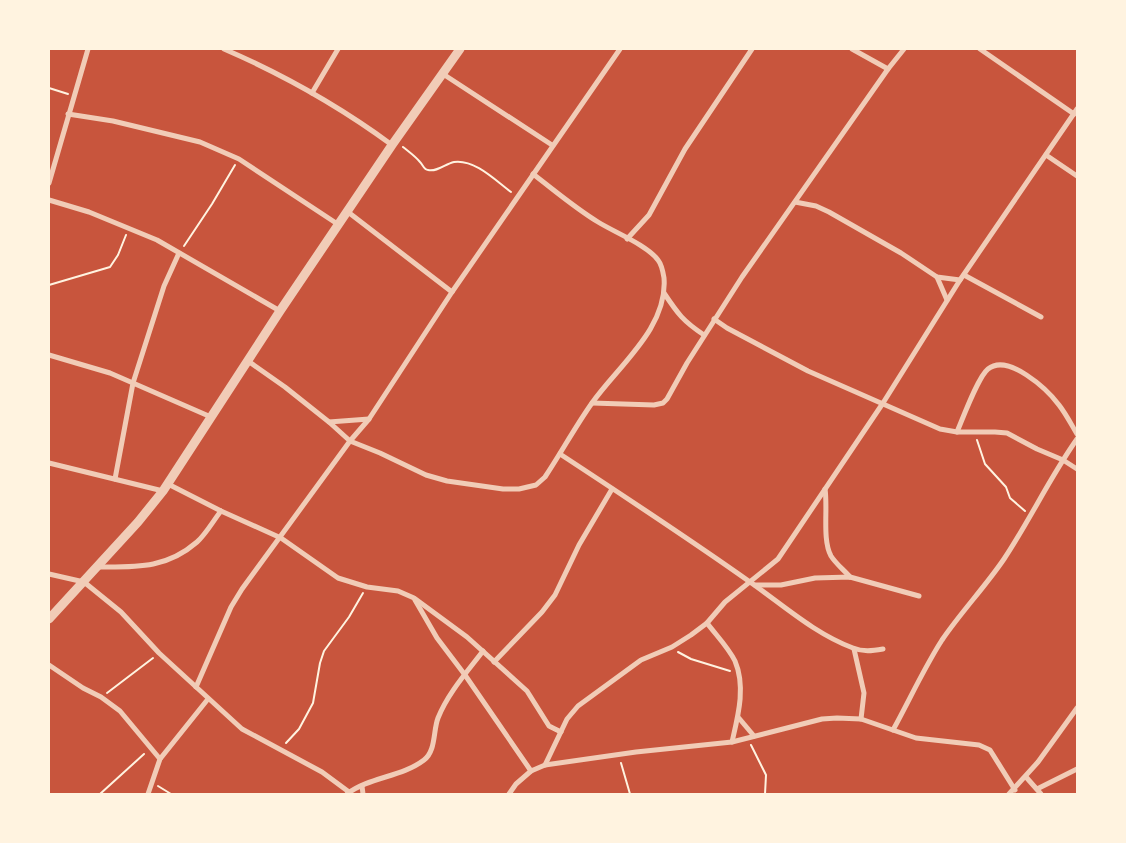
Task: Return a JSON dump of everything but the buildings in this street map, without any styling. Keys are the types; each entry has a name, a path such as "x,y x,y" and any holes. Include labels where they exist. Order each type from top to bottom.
{"street":[{"path":"49,183 88,49"},
{"path":"224,49 259,64 312,93 394,143"},
{"path":"312,93 338,49"},
{"path":"49,619 138,522 166,487 280,312 460,49"},
{"path":"196,687 231,607 242,589 350,441 370,419 452,292 620,49"},
{"path":"628,239 649,215 685,149 752,49"},
{"path":"852,49 888,69"},
{"path":"592,403 654,405 663,403 667,399 686,363 714,319 888,69 904,49"},
{"path":"545,765 567,719 578,706 641,660 672,647 691,636 707,623 725,602 753,584 778,559 883,403 960,280 1076,112 980,49"},
{"path":"443,74 552,145"},
{"path":"68,114 113,120 191,140 238,159 340,225"},
{"path":"1046,155 1077,176"},
{"path":"248,361 285,387 350,441 426,475 447,482 503,489 519,489 536,485 545,477 592,403 652,326 664,293 664,272 660,261 652,253 596,221 533,174"},
{"path":"49,200 89,212 157,240 280,312"},
{"path":"796,202 816,206 830,212 901,253 937,277 960,280"},
{"path":"348,212 452,292"},
{"path":"115,479 133,383 164,286 180,253"},
{"path":"964,275 1041,317"},
{"path":"937,277 947,300"},
{"path":"664,293 676,312 687,324 704,334"},
{"path":"714,319 727,328 808,371 940,429 971,433 980,431 1007,433 1063,460 1077,469"},
{"path":"49,355 110,373 212,418"},
{"path":"957,432 987,369 995,366 1006,366 1023,372 1042,387 1058,404 1077,434"},
{"path":"329,422 370,419"},
{"path":"894,730 941,643 1003,560 1077,439"},
{"path":"560,454 682,534 818,630 854,649 869,651 883,649"},
{"path":"49,463 115,479 166,487 281,538 338,578 367,586 398,591 414,598 467,637 527,691 549,726 560,732"},
{"path":"494,662 542,612 555,595 579,545 612,489"},
{"path":"825,489 829,550 831,556 850,577"},
{"path":"97,567 138,567 167,562 182,554 198,541 221,511"},
{"path":"49,574 84,582 121,612 159,653 242,729 322,772 348,793 414,766 426,759 432,750 440,713 446,701 483,651"},
{"path":"753,584 781,585 815,578 850,577 919,596"},
{"path":"414,598 437,638 466,675 530,771"},
{"path":"707,623 727,648 735,662 738,674 741,696 732,742"},
{"path":"854,649 864,693 861,719"},
{"path":"49,665 120,711 160,759"},
{"path":"148,794 160,759 208,699"},
{"path":"1009,794 1026,777 1077,708"},
{"path":"738,717 754,736"},
{"path":"509,794 516,784 530,771 545,765 732,742 822,719 861,719 916,738 969,743 986,748 990,750 1014,790"},
{"path":"1037,789 1077,769"},
{"path":"1026,777 1041,794"},
{"path":"362,786 363,794"}],"path":[{"path":"49,88 74,97"},
{"path":"394,143 413,155 425,169 439,169 455,162 468,164 487,173 518,197"},
{"path":"180,253 212,204 238,159"},
{"path":"49,285 110,267 118,255 129,228"},
{"path":"971,433 978,442 985,464 1006,488 1010,498 1031,515"},
{"path":"279,750 299,729 307,716 313,703 324,651 349,617 367,586"},
{"path":"672,647 690,659 738,674"},
{"path":"101,697 159,653"},
{"path":"747,738 766,775 765,794"},
{"path":"100,794 150,748"},
{"path":"619,755 630,794"},
{"path":"152,782 171,794"}]}
